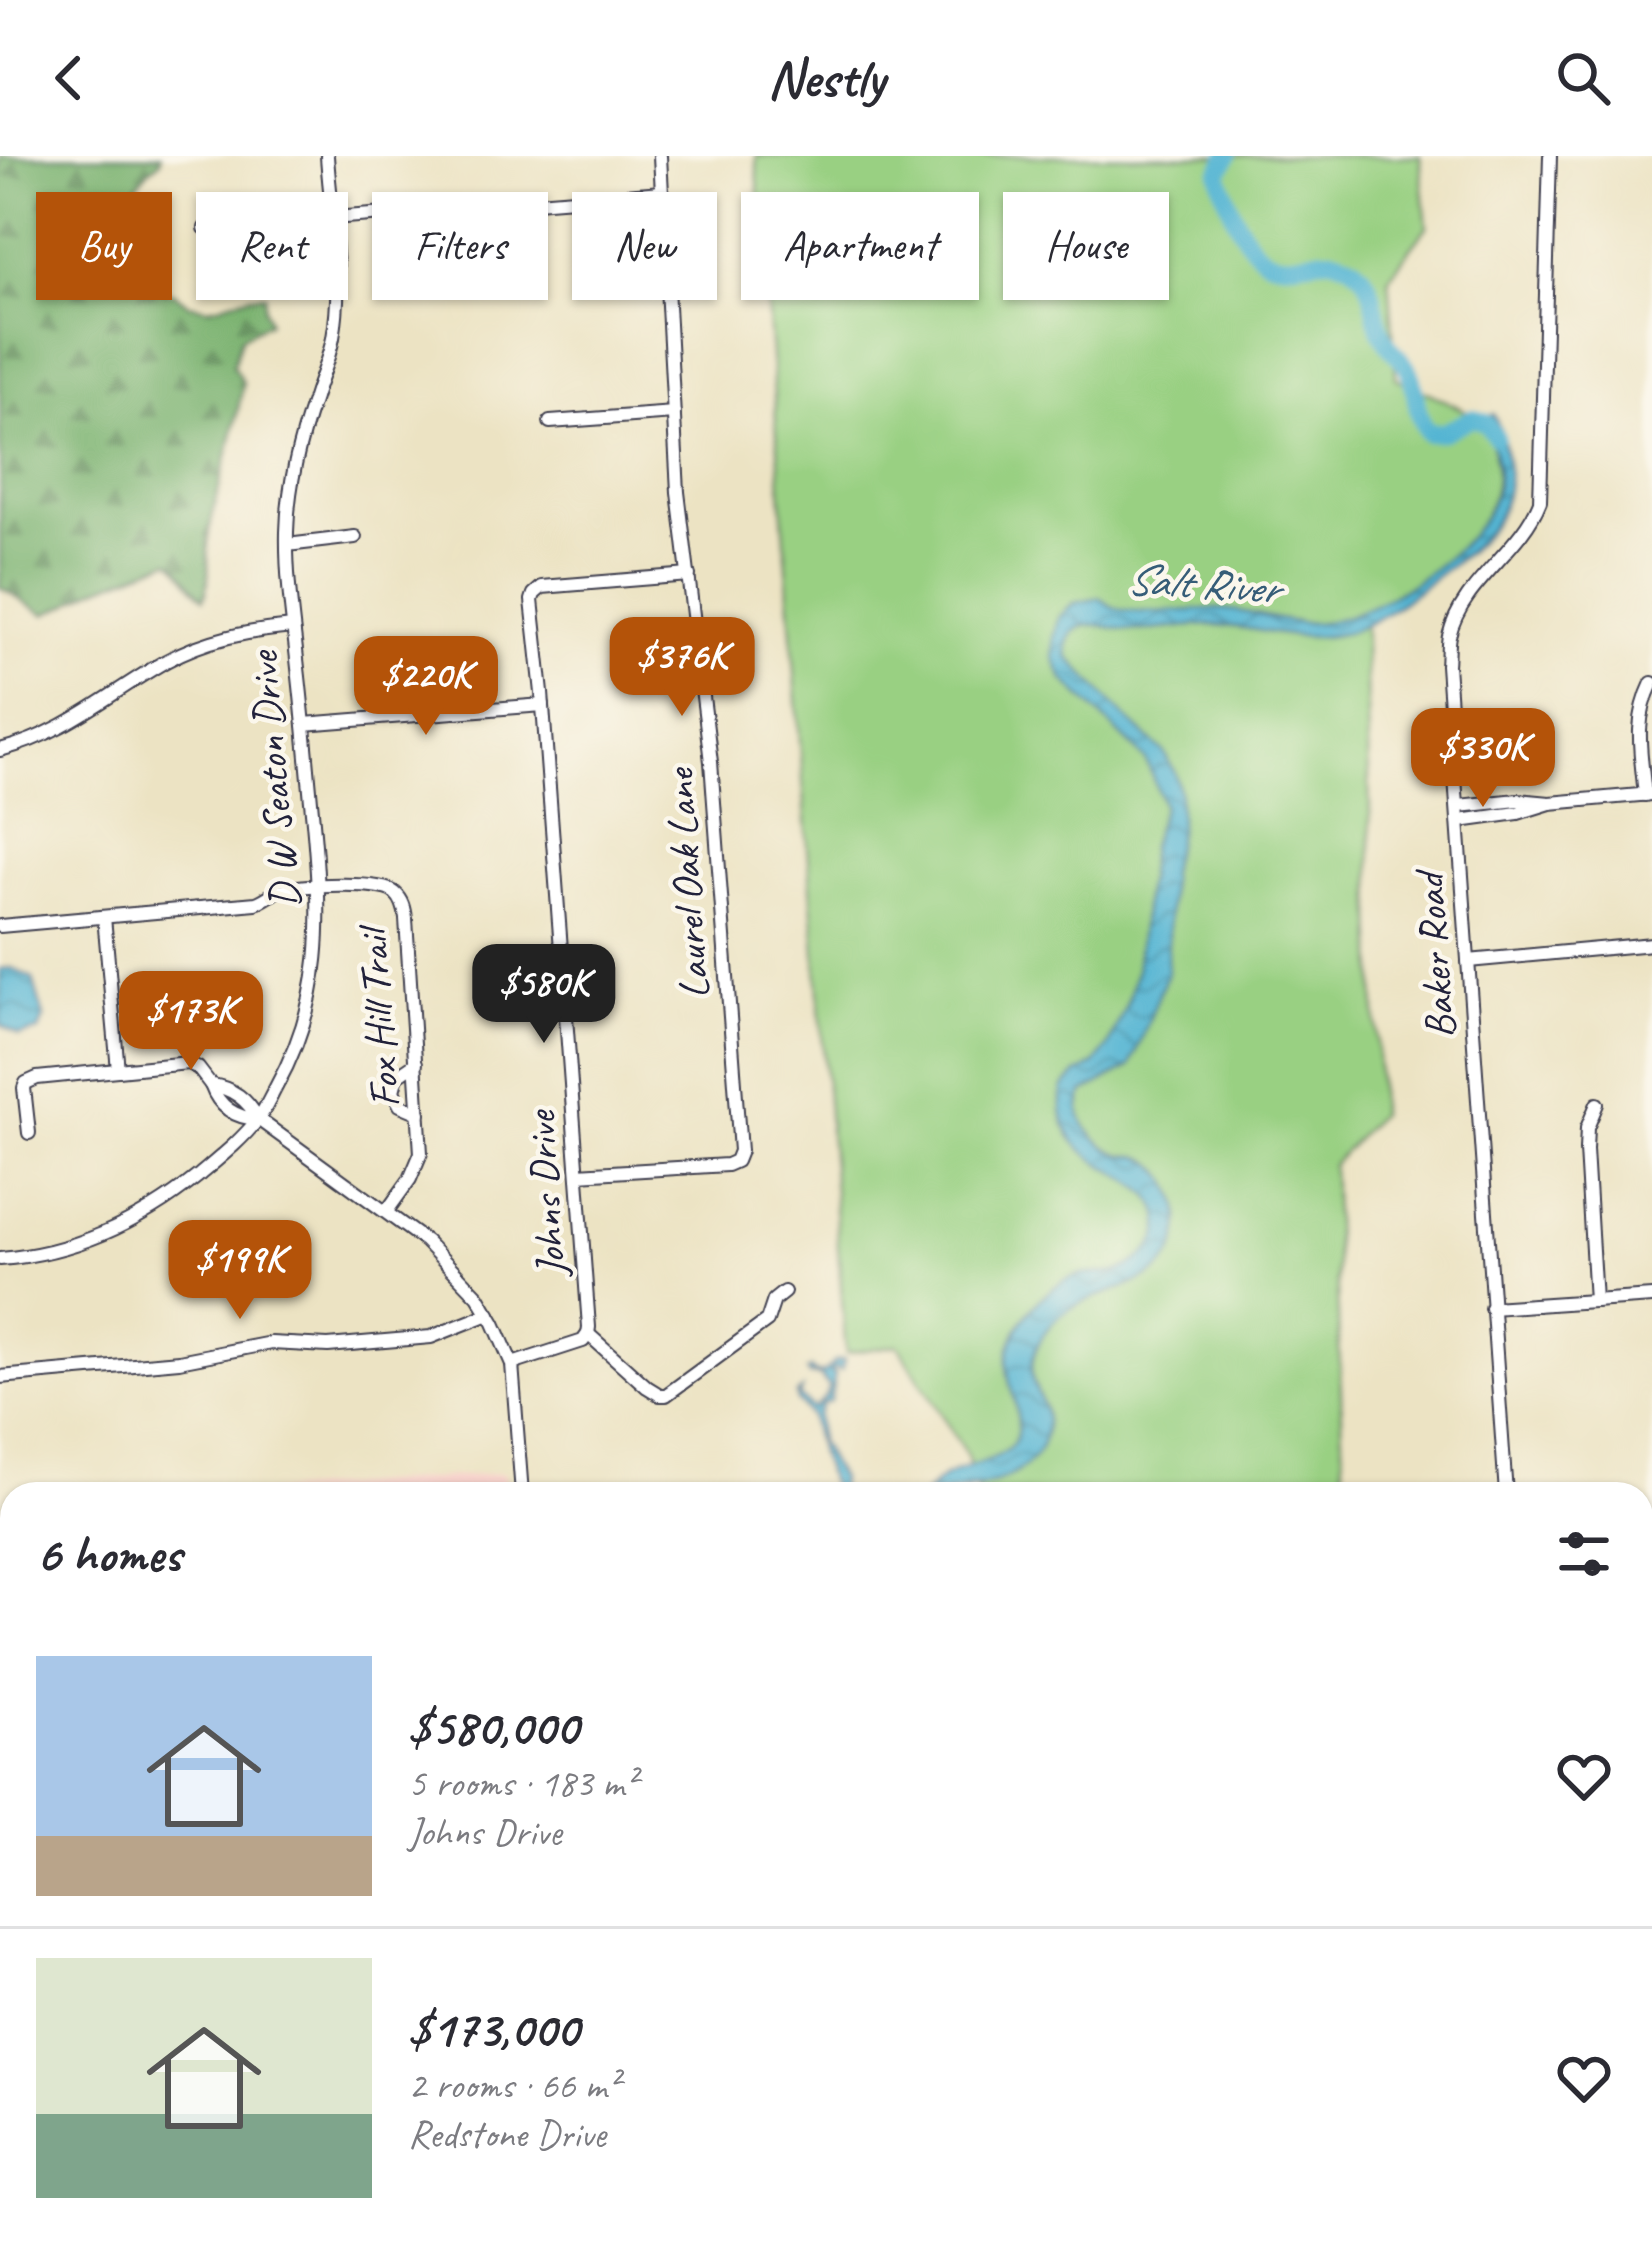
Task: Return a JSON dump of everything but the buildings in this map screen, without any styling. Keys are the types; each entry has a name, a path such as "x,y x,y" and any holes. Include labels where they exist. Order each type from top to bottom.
{"street":[{"name":"D W Seaton Drive","path":"327,156 330,192"},
{"name":"Laurel Oak Lane","path":"659,156 662,192"},
{"name":"Baker Road","path":"1505,1482 1447,665 1449,637 1464,602 1532,522 1540,501 1550,156"},
{"path":"348,215 572,199"},
{"name":"D W Seaton Drive","path":"0,1259 76,1244 146,1214 212,1164 258,1119 298,1044 318,961 319,886 293,627 289,504 307,419 329,356 337,300"},
{"name":"Laurel Oak Lane","path":"578,1174 720,1166 740,1155 711,762 678,492 668,300"},
{"path":"550,422 674,413"},
{"path":"287,545 355,537"},
{"name":"Johns Drive","path":"512,1364 583,1341 588,1334 534,594 542,587 689,575"},
{"path":"0,750 66,724 185,652 221,638 293,627"},
{"path":"1460,813 1518,814 1550,803 1649,794 1640,708 1652,683"},
{"path":"304,724 543,705"},
{"name":"Fox Hill Trail","path":"319,886 376,885 391,890 400,898 406,919 420,1158 387,1211"},
{"path":"0,926 256,903 275,891 319,886"},
{"path":"104,917 118,1070"},
{"path":"1468,961 1652,944"},
{"path":"29,1133 24,1088 31,1080 188,1063 212,1084 226,1087 251,1105 258,1119 446,1259 472,1288 512,1364 521,1482"},
{"path":"416,1064 397,1076 393,1091 400,1105 419,1114"},
{"path":"1594,1301 1586,1150 1587,1128 1597,1104"},
{"path":"588,1334 653,1392 666,1395 767,1321 774,1300 784,1292"},
{"path":"1491,1308 1652,1298"},
{"path":"0,1377 179,1361 274,1342 328,1346 430,1337 489,1315"}],"shaded area":[{"path":"504,1473 504,1482 394,1482"}],"green space":[{"path":"0,156 161,156 131,192 36,192 36,300 172,300 172,293 189,304 208,308 234,300 265,300 269,322 241,337 233,366 243,383 209,532 204,598 170,560 45,614 0,587"},
{"path":"756,156 1420,156 1427,227 1389,277 1396,378 1486,425 1494,452 1495,488 1487,512 1454,553 1364,611 1379,1114 1332,1165 1345,1482 975,1482 967,1456 898,1345 846,1353 767,300 979,300 979,192 759,192"}],"water":[{"path":"1493,414 1506,457 1508,480 1497,518 1457,560 1366,625 1311,637 1209,625 1137,630 1092,625 1071,636 1068,657 1164,753 1179,792 1179,828 1170,867 1167,974 1131,1066 1083,1093 1080,1111 1085,1125 1102,1144 1116,1153 1148,1160 1162,1173 1179,1208 1177,1242 1153,1274 1074,1306 1046,1331 1032,1369 1045,1412 1045,1434 1024,1467 996,1482 937,1482 1000,1455 1012,1445 1018,1427 1008,1355 1034,1305 1070,1278 1130,1266 1150,1249 1160,1228 1157,1207 1145,1192 1088,1155 1073,1139 1063,1117 1063,1088 1095,1064 1108,1047 1129,998 1150,847 1163,805 1146,760 1063,679 1054,657 1060,616 1075,603 1100,598 1124,610 1216,609 1302,623 1338,619 1365,609 1447,558 1486,515 1497,475 1484,422"},
{"path":"12,968 33,979 44,1018 39,1031 19,1036 0,1024 0,969"},
{"path":"844,1360 842,1370 830,1372 835,1374 830,1401 817,1414 819,1442 839,1478 839,1482 830,1482 810,1416 796,1394 801,1390 799,1396 813,1409 829,1387 820,1376 806,1371 823,1374 835,1361"}],"waterway":[{"name":"Salt River","path":"1228,156 1219,173 1237,222 1252,246 1270,260 1282,262 1338,259 1366,279 1382,333 1410,374 1428,433 1444,432 1472,418 1484,422 1496,437"}]}
